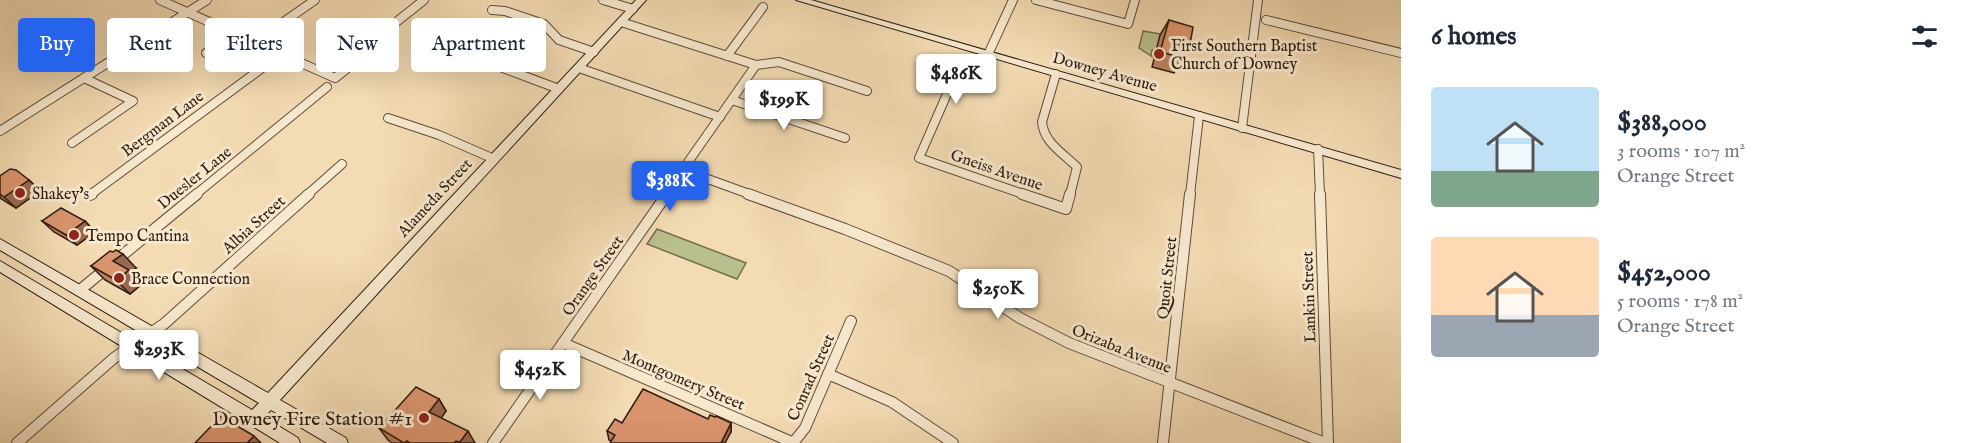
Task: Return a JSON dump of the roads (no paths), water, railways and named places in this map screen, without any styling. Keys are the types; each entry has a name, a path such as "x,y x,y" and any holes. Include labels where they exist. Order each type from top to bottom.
{"main road":[{"name":"Downey Avenue","path":"801,0 1401,174"},
{"name":"Alameda Street","path":"253,418 637,5"},
{"path":"0,244 340,443"},
{"path":"0,266 293,443"}],"street":[{"path":"160,0 205,20"},
{"path":"0,131 207,0"},
{"path":"289,18 315,0"},
{"path":"304,64 335,78 354,63 371,42 424,0"},
{"path":"603,0 637,5"},
{"path":"988,54 1013,0"},
{"path":"1036,0 1128,24 1135,0"},
{"path":"1242,128 1258,0"},
{"path":"727,56 763,7"},
{"path":"492,10 506,11 545,25 559,40 594,52"},
{"path":"1266,20 1401,53"},
{"path":"621,22 756,65 779,62 867,91"},
{"name":"Gneiss Avenue","path":"988,54 985,61 956,83 947,94 919,158 1066,208 1077,167 1046,138 1042,130 1042,122 1056,74"},
{"name":"Orange Street","path":"493,443 756,65"},
{"path":"579,68 720,117"},
{"name":"Bergman Lane","path":"90,195 257,72"},
{"path":"514,72 559,89"},
{"path":"72,143 133,101 84,78"},
{"name":"Duesler Lane","path":"80,290 327,87"},
{"path":"732,100 845,138"},
{"name":"Quoit Street","path":"1163,443 1199,116"},
{"path":"388,118 439,135 494,159"},
{"name":"Lankin Street","path":"1318,149 1326,443"},
{"name":"Albia Street","path":"17,443 114,358 164,324 342,164"},
{"name":"Orizaba Avenue","path":"683,170 845,229 949,271 1020,318 1052,335 1326,443"},
{"name":"Conrad Street","path":"794,443 805,428 851,321"},
{"name":"Montgomery Street","path":"563,343 794,443"},
{"path":"828,374 892,402 953,443"}],"place":[{"name":"First Southern Baptist Church of Downey","path":"1159,54"},
{"name":"Shakey's","path":"20,193"},
{"name":"Tempo Cantina","path":"74,235"},
{"name":"Brace Connection","path":"119,278"},
{"name":"Downey Fire Station #1","path":"424,418"}]}
